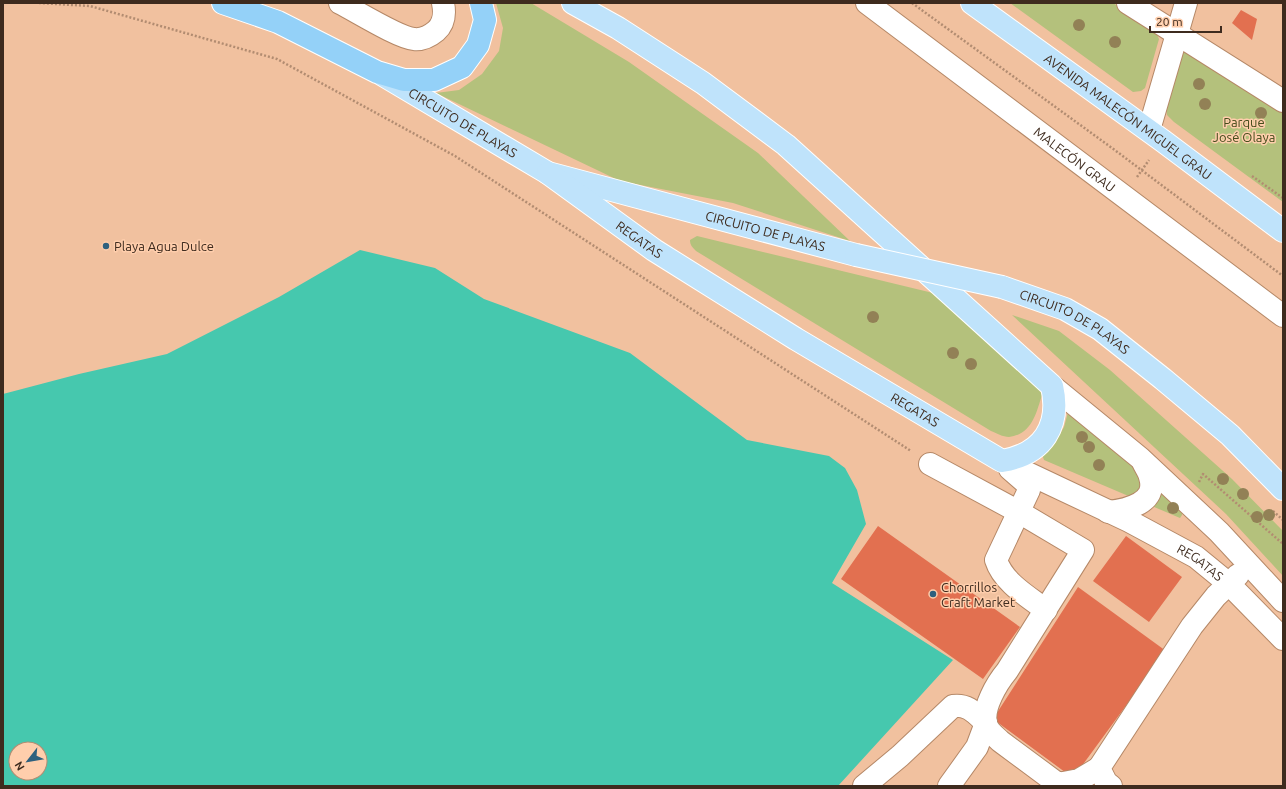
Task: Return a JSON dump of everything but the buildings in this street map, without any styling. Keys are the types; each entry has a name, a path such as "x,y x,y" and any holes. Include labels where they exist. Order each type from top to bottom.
{"highway":[{"name":"CIRCUITO DE PLAYAS","path":"223,3 278,22 377,72"},
{"path":"377,72 404,80 434,80 462,66 478,45 484,20 481,3"}],"main road":[{"path":"573,3 618,28 703,83 786,145 1052,386 1055,401 1054,416 1050,430 1041,442 1030,452 1016,459 1002,461"},
{"name":"AVENIDA MALECÓN MIGUEL GRAU","path":"972,3 1149,130 1283,231"},
{"name":"CIRCUITO DE PLAYAS","path":"377,72 548,173 856,256 1002,287 1065,309 1100,329 1163,379 1230,435 1283,489"},
{"name":"REGATAS","path":"548,173 654,250 796,339 1002,461"}],"street":[{"path":"340,3 403,36 414,39 429,37 440,28 445,15 443,3"},
{"name":"MALECÓN GRAU","path":"867,3 1283,316"},
{"path":"1128,3 1283,101"},
{"path":"1149,130 1186,3"},
{"path":"1052,386 1140,458 1219,532 1283,601"},
{"path":"1108,512 1136,507 1148,494 1151,486 1150,476 1140,458"},
{"path":"1002,461 1026,483 1029,490 996,560 1005,577 1046,610"},
{"name":"REGATAS","path":"1002,461 1164,539 1196,557 1229,584 1283,639"},
{"path":"930,464 1019,512 1083,550 1046,610 997,683 989,702 986,723 977,746 949,786"},
{"path":"864,786 900,756 952,706 960,705 971,709 986,723 992,733 1000,741 1058,784 1079,780 1099,768 1192,626 1216,596 1249,564"},
{"path":"1099,768 1106,782 1111,786"}],"path":[{"path":"39,3 90,6 277,59 455,156 930,464"},
{"path":"912,3 1142,170 1283,276"},
{"path":"1251,176 1283,198"},
{"path":"1189,505 1203,474 1283,544"}],"green space":[{"path":"496,3 531,3 629,62 758,153 850,241 733,203 620,181 436,93 459,90 482,74 499,51 503,28"},
{"path":"1010,3 1113,3 1154,28 1159,39 1145,88 1141,91 1133,92"},
{"name":"Parque José Olaya","path":"1181,51 1188,51 1283,112 1283,202 1174,122 1167,115 1166,107"},
{"path":"697,236 933,293 1036,383 1042,395 1032,422 1023,432 1009,437 1002,436 991,431 696,251 690,243 690,240"},
{"path":"1012,315 1059,331 1110,370 1232,479 1283,531 1283,576 1226,514"},
{"path":"1070,405 1183,510 1180,518 1044,460 1042,454 1057,439 1064,427"}],"water":[{"path":"360,250 435,268 484,299 630,353 747,440 829,456 845,468 857,490 866,524 832,583 953,660 838,786 3,786 3,394 79,374 167,354 279,297"}],"place":[{"name":"Playa Agua Dulce","path":"106,246"},
{"name":"Chorrillos Craft Market","path":"933,594"}]}
